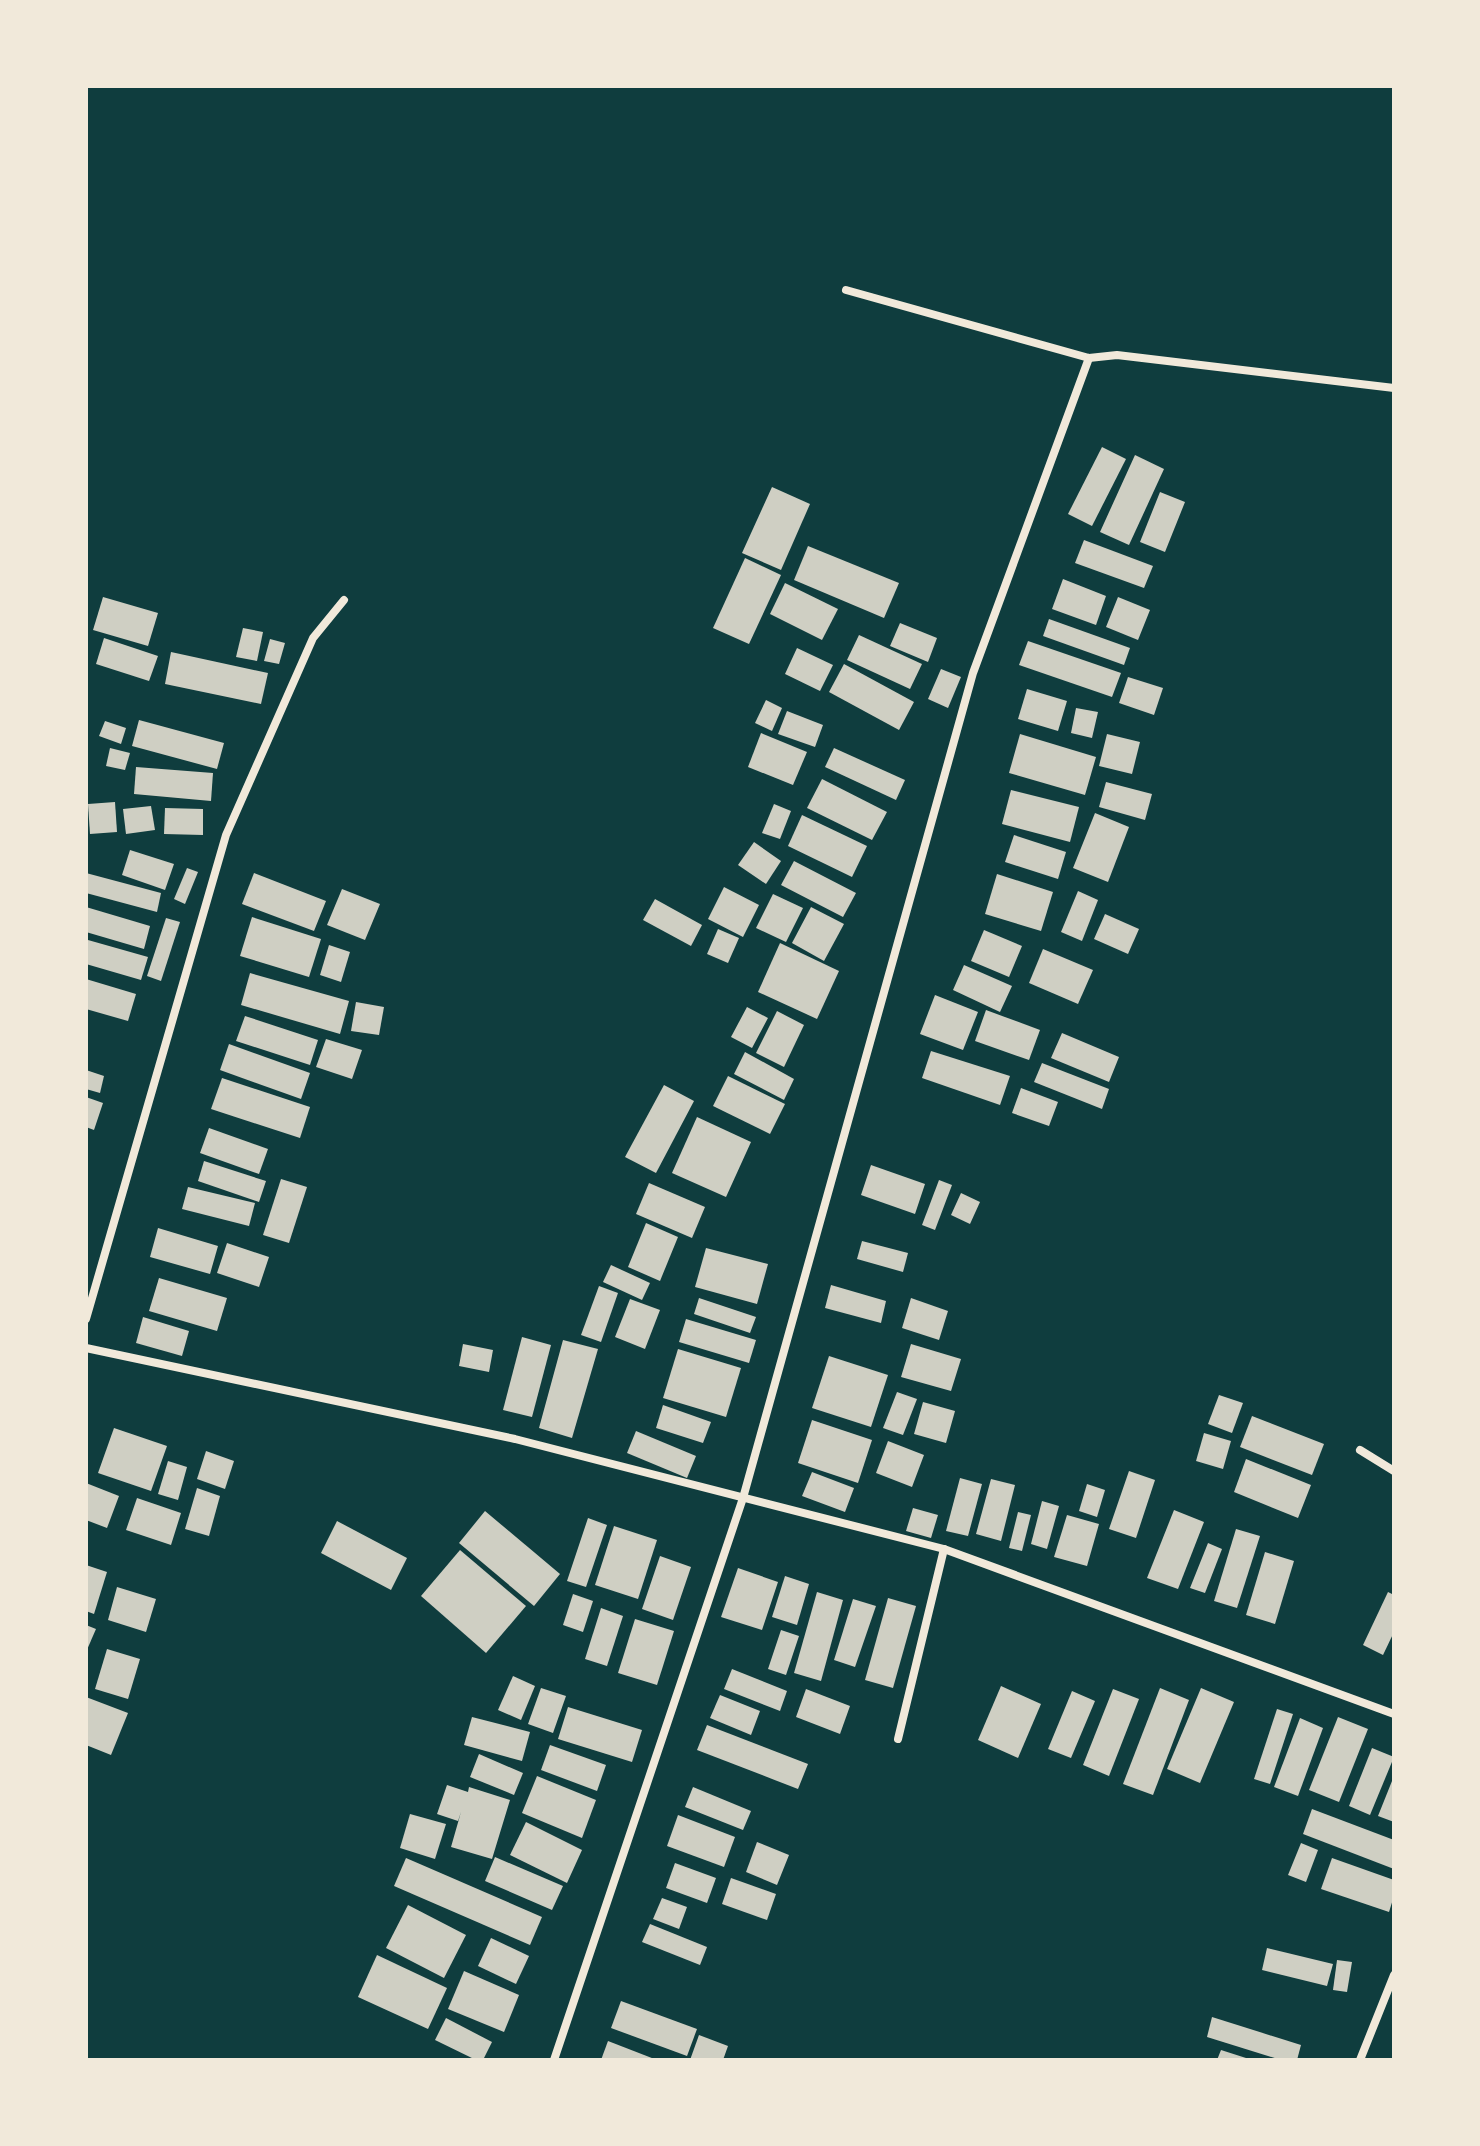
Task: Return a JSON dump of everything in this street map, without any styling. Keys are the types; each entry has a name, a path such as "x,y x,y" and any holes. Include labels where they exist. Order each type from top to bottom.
{"street":[{"path":"846,290 1089,358 1117,355 1394,388"},
{"path":"554,2060 743,1498 973,673 1089,358"},
{"path":"86,1319 226,835 313,638 344,600"},
{"path":"86,1348 515,1439 944,1549 1394,1714"},
{"path":"1360,1450 1394,1471"},
{"path":"898,1739 944,1549"},
{"path":"1360,2060 1394,1975"}],"building":[{"path":"1102,447 1126,459 1092,526 1068,514"},
{"path":"1135,455 1164,469 1129,545 1100,532"},
{"path":"772,487 810,504 781,570 742,553"},
{"path":"1160,492 1185,502 1165,552 1140,542"},
{"path":"1084,540 1153,566 1144,588 1075,563"},
{"path":"808,546 899,583 884,618 794,580"},
{"path":"745,558 781,575 749,644 713,628"},
{"path":"1063,579 1106,596 1096,625 1052,609"},
{"path":"785,583 838,609 822,640 770,614"},
{"path":"103,597 158,613 148,646 93,630"},
{"path":"1118,597 1150,610 1138,640 1106,627"},
{"path":"1049,619 1130,648 1124,665 1043,636"},
{"path":"900,623 937,638 928,662 890,646"},
{"path":"243,628 263,632 257,661 236,657"},
{"path":"859,635 922,664 910,689 847,660"},
{"path":"104,638 158,656 149,681 96,664"},
{"path":"270,639 285,643 279,664 264,661"},
{"path":"1028,641 1121,673 1112,697 1019,665"},
{"path":"797,648 833,665 820,691 785,674"},
{"path":"171,652 268,673 261,704 165,684"},
{"path":"844,664 914,702 899,730 829,692"},
{"path":"941,669 961,677 948,708 928,699"},
{"path":"1128,677 1163,688 1154,715 1119,703"},
{"path":"1027,689 1067,701 1058,731 1018,719"},
{"path":"766,700 782,708 772,731 755,723"},
{"path":"1076,708 1098,712 1092,738 1071,733"},
{"path":"787,711 823,725 815,747 778,734"},
{"path":"139,720 224,743 217,769 132,746"},
{"path":"105,721 126,728 121,744 99,736"},
{"path":"761,733 807,752 793,785 748,767"},
{"path":"1020,734 1096,757 1085,795 1009,773"},
{"path":"1107,734 1140,742 1132,774 1099,766"},
{"path":"110,748 130,753 125,770 106,766"},
{"path":"834,748 905,780 896,800 825,767"},
{"path":"136,767 213,773 211,801 134,794"},
{"path":"822,779 887,812 872,840 807,808"},
{"path":"1106,782 1152,794 1145,820 1099,807"},
{"path":"1011,790 1079,807 1070,842 1002,824"},
{"path":"115,802 117,832 90,834 88,804"},
{"path":"774,804 791,811 780,839 762,833"},
{"path":"151,806 155,830 126,834 123,809"},
{"path":"165,808 203,809 203,835 164,834"},
{"path":"1095,813 1129,827 1108,882 1073,868"},
{"path":"802,815 867,846 852,877 788,846"},
{"path":"1014,835 1066,852 1058,879 1005,862"},
{"path":"754,842 781,861 766,884 738,865"},
{"path":"130,850 174,864 165,890 122,875"},
{"path":"794,861 856,893 843,917 781,885"},
{"path":"187,868 198,872 185,904 174,899"},
{"path":"86,873 161,893 157,912 86,893"},
{"path":"254,873 326,901 314,931 242,904"},
{"path":"997,874 1053,892 1041,931 985,914"},
{"path":"724,887 759,905 743,937 708,919"},
{"path":"342,889 380,904 365,940 327,925"},
{"path":"1078,891 1098,900 1082,941 1061,932"},
{"path":"773,894 803,908 786,942 756,928"},
{"path":"655,899 702,925 691,946 643,920"},
{"path":"86,907 150,926 144,949 86,932"},
{"path":"811,907 844,924 824,961 792,943"},
{"path":"1105,914 1139,929 1128,954 1094,939"},
{"path":"252,917 321,939 309,977 240,956"},
{"path":"166,918 180,922 161,981 147,976"},
{"path":"718,929 739,938 728,963 707,954"},
{"path":"984,930 1022,946 1009,977 971,961"},
{"path":"88,940 148,957 141,980 86,964"},
{"path":"780,943 839,971 817,1019 758,992"},
{"path":"329,945 350,952 341,982 320,975"},
{"path":"1043,949 1093,970 1078,1004 1029,983"},
{"path":"964,965 1012,986 1000,1012 953,990"},
{"path":"250,973 349,1001 340,1034 241,1005"},
{"path":"86,979 136,994 128,1021 86,1009"},
{"path":"935,995 978,1012 963,1050 920,1034"},
{"path":"356,1002 384,1007 379,1035 351,1031"},
{"path":"747,1007 768,1018 752,1048 731,1037"},
{"path":"986,1010 1040,1030 1029,1060 975,1041"},
{"path":"777,1011 804,1025 784,1067 756,1053"},
{"path":"245,1016 318,1040 310,1065 236,1041"},
{"path":"1062,1033 1119,1057 1109,1082 1051,1058"},
{"path":"326,1039 362,1050 352,1079 316,1067"},
{"path":"229,1044 310,1073 301,1099 220,1070"},
{"path":"931,1051 1010,1076 1000,1105 922,1078"},
{"path":"745,1052 794,1079 784,1100 734,1074"},
{"path":"1042,1063 1109,1089 1102,1109 1034,1082"},
{"path":"86,1070 104,1076 100,1093 86,1089"},
{"path":"728,1076 785,1104 770,1134 713,1106"},
{"path":"222,1078 310,1107 300,1138 211,1109"},
{"path":"664,1085 694,1101 656,1173 625,1157"},
{"path":"1021,1088 1058,1102 1049,1126 1012,1113"},
{"path":"86,1097 103,1103 94,1130 86,1127"},
{"path":"697,1117 751,1142 726,1197 672,1173"},
{"path":"209,1128 268,1149 259,1174 200,1153"},
{"path":"204,1161 266,1181 259,1202 198,1181"},
{"path":"871,1165 925,1184 915,1214 861,1195"},
{"path":"281,1179 307,1187 289,1243 263,1235"},
{"path":"939,1180 952,1185 935,1230 922,1225"},
{"path":"649,1183 705,1207 692,1238 636,1214"},
{"path":"188,1187 255,1203 249,1226 182,1209"},
{"path":"961,1193 980,1202 970,1224 951,1215"},
{"path":"646,1223 678,1237 660,1281 628,1267"},
{"path":"158,1228 218,1246 210,1274 150,1257"},
{"path":"862,1241 908,1253 903,1272 857,1259"},
{"path":"227,1243 269,1257 259,1287 217,1273"},
{"path":"706,1248 768,1264 757,1304 695,1287"},
{"path":"611,1265 650,1283 642,1300 603,1282"},
{"path":"159,1278 227,1298 217,1331 149,1311"},
{"path":"831,1285 886,1301 881,1323 825,1308"},
{"path":"599,1286 618,1293 601,1342 581,1335"},
{"path":"699,1298 756,1317 750,1333 694,1314"},
{"path":"911,1298 948,1311 939,1340 902,1328"},
{"path":"630,1299 660,1310 645,1349 615,1337"},
{"path":"143,1317 189,1331 182,1356 136,1343"},
{"path":"686,1319 756,1340 749,1363 679,1342"},
{"path":"522,1337 551,1345 532,1417 503,1410"},
{"path":"563,1340 598,1349 572,1438 539,1428"},
{"path":"463,1344 493,1350 489,1372 459,1366"},
{"path":"911,1344 961,1359 951,1391 901,1377"},
{"path":"678,1349 741,1368 726,1417 663,1398"},
{"path":"829,1356 888,1375 871,1427 812,1408"},
{"path":"897,1392 917,1399 903,1435 883,1428"},
{"path":"1219,1395 1243,1403 1232,1433 1208,1424"},
{"path":"923,1402 955,1411 946,1443 914,1434"},
{"path":"663,1405 711,1422 703,1443 656,1428"},
{"path":"1252,1416 1324,1444 1312,1475 1240,1447"},
{"path":"812,1420 872,1440 858,1483 798,1463"},
{"path":"114,1428 167,1446 151,1491 98,1473"},
{"path":"636,1431 696,1456 687,1478 627,1453"},
{"path":"1204,1433 1231,1441 1223,1469 1196,1461"},
{"path":"888,1441 924,1455 912,1487 876,1473"},
{"path":"206,1451 234,1461 225,1489 197,1479"},
{"path":"1246,1459 1311,1485 1298,1518 1234,1492"},
{"path":"168,1461 187,1467 178,1500 158,1494"},
{"path":"1129,1471 1155,1480 1136,1538 1109,1529"},
{"path":"812,1472 854,1488 845,1512 802,1496"},
{"path":"960,1478 982,1484 968,1536 946,1531"},
{"path":"991,1479 1015,1485 1001,1541 976,1534"},
{"path":"86,1483 119,1496 107,1528 86,1520"},
{"path":"1087,1484 1105,1490 1097,1517 1079,1511"},
{"path":"197,1488 220,1496 209,1536 185,1529"},
{"path":"137,1498 181,1513 171,1545 126,1530"},
{"path":"1042,1501 1059,1506 1047,1549 1031,1544"},
{"path":"913,1508 938,1515 931,1538 906,1531"},
{"path":"1174,1510 1204,1522 1178,1589 1147,1578"},
{"path":"485,1511 560,1574 534,1606 459,1543"},
{"path":"1018,1512 1031,1515 1022,1551 1009,1548"},
{"path":"1067,1515 1099,1524 1087,1566 1054,1557"},
{"path":"588,1518 607,1525 586,1587 567,1581"},
{"path":"337,1521 407,1558 391,1590 321,1553"},
{"path":"614,1526 657,1540 638,1599 595,1585"},
{"path":"1236,1529 1260,1536 1237,1608 1214,1601"},
{"path":"1208,1543 1222,1549 1205,1593 1190,1588"},
{"path":"460,1550 526,1606 486,1653 421,1596"},
{"path":"1265,1552 1294,1561 1275,1624 1246,1615"},
{"path":"660,1556 691,1567 673,1620 642,1609"},
{"path":"86,1565 107,1572 94,1614 86,1611"},
{"path":"738,1568 778,1582 762,1630 721,1617"},
{"path":"785,1576 809,1584 797,1625 772,1617"},
{"path":"117,1587 156,1599 146,1632 108,1620"},
{"path":"817,1592 843,1600 821,1681 794,1673"},
{"path":"1388,1592 1394,1595 1394,1632 1383,1655 1363,1645"},
{"path":"573,1594 593,1601 583,1632 563,1625"},
{"path":"888,1598 916,1606 893,1688 865,1680"},
{"path":"853,1599 876,1606 855,1667 834,1660"},
{"path":"601,1608 623,1616 607,1666 585,1659"},
{"path":"635,1619 674,1631 657,1685 618,1673"},
{"path":"86,1625 96,1629 86,1652"},
{"path":"781,1630 799,1636 786,1675 768,1669"},
{"path":"107,1649 140,1659 128,1699 95,1689"},
{"path":"732,1669 787,1691 780,1711 724,1689"},
{"path":"513,1676 535,1686 521,1720 498,1710"},
{"path":"1001,1686 1041,1704 1018,1758 978,1740"},
{"path":"541,1688 566,1696 553,1733 528,1724"},
{"path":"1160,1688 1189,1700 1153,1795 1123,1784"},
{"path":"1201,1688 1234,1702 1200,1783 1167,1769"},
{"path":"806,1689 850,1706 840,1734 796,1717"},
{"path":"1113,1689 1139,1699 1109,1776 1083,1765"},
{"path":"1072,1691 1095,1701 1071,1758 1048,1749"},
{"path":"720,1695 760,1711 751,1735 710,1718"},
{"path":"86,1697 128,1713 111,1755 86,1745"},
{"path":"568,1707 642,1730 632,1762 558,1739"},
{"path":"1277,1709 1293,1714 1270,1784 1254,1779"},
{"path":"472,1717 530,1732 522,1761 464,1745"},
{"path":"1338,1717 1368,1729 1339,1802 1309,1790"},
{"path":"1300,1718 1323,1728 1298,1796 1274,1787"},
{"path":"707,1725 808,1764 798,1789 697,1750"},
{"path":"550,1745 606,1765 597,1791 541,1770"},
{"path":"1372,1748 1394,1757 1370,1815 1349,1806"},
{"path":"479,1754 523,1773 514,1795 470,1777"},
{"path":"537,1776 596,1800 582,1838 522,1813"},
{"path":"1394,1776 1394,1822 1378,1816"},
{"path":"447,1785 468,1792 469,1787 510,1800 492,1859 451,1847 461,1812 458,1821 437,1814"},
{"path":"693,1787 751,1811 743,1830 685,1807"},
{"path":"1312,1809 1394,1840 1394,1869 1303,1834"},
{"path":"410,1814 446,1824 435,1859 400,1848"},
{"path":"678,1815 735,1837 724,1867 667,1846"},
{"path":"526,1822 582,1850 567,1883 510,1855"},
{"path":"757,1842 789,1855 777,1885 746,1872"},
{"path":"1301,1843 1318,1850 1306,1882 1288,1875"},
{"path":"495,1857 563,1886 552,1910 485,1881"},
{"path":"406,1858 542,1917 530,1945 394,1886"},
{"path":"1332,1858 1394,1880 1394,1896 1389,1912 1321,1889"},
{"path":"675,1863 716,1878 707,1903 666,1888"},
{"path":"731,1878 776,1894 767,1920 722,1904"},
{"path":"662,1898 687,1907 679,1929 653,1919"},
{"path":"408,1905 466,1935 444,1978 386,1948"},
{"path":"650,1924 707,1947 700,1965 642,1942"},
{"path":"491,1938 529,1956 516,1984 478,1966"},
{"path":"1267,1948 1333,1964 1327,1986 1262,1970"},
{"path":"377,1955 447,1988 428,2029 358,1997"},
{"path":"1337,1960 1352,1962 1347,1992 1333,1990"},
{"path":"464,1971 519,1995 504,2032 448,2009"},
{"path":"621,2001 697,2029 687,2056 611,2028"},
{"path":"1212,2017 1301,2045 1297,2060 1281,2060 1207,2037"},
{"path":"446,2018 492,2042 483,2060 476,2060 435,2040"},
{"path":"699,2035 728,2046 723,2060 690,2060"},
{"path":"608,2041 657,2060 601,2060"},
{"path":"1221,2050 1246,2058 1217,2060"}]}
